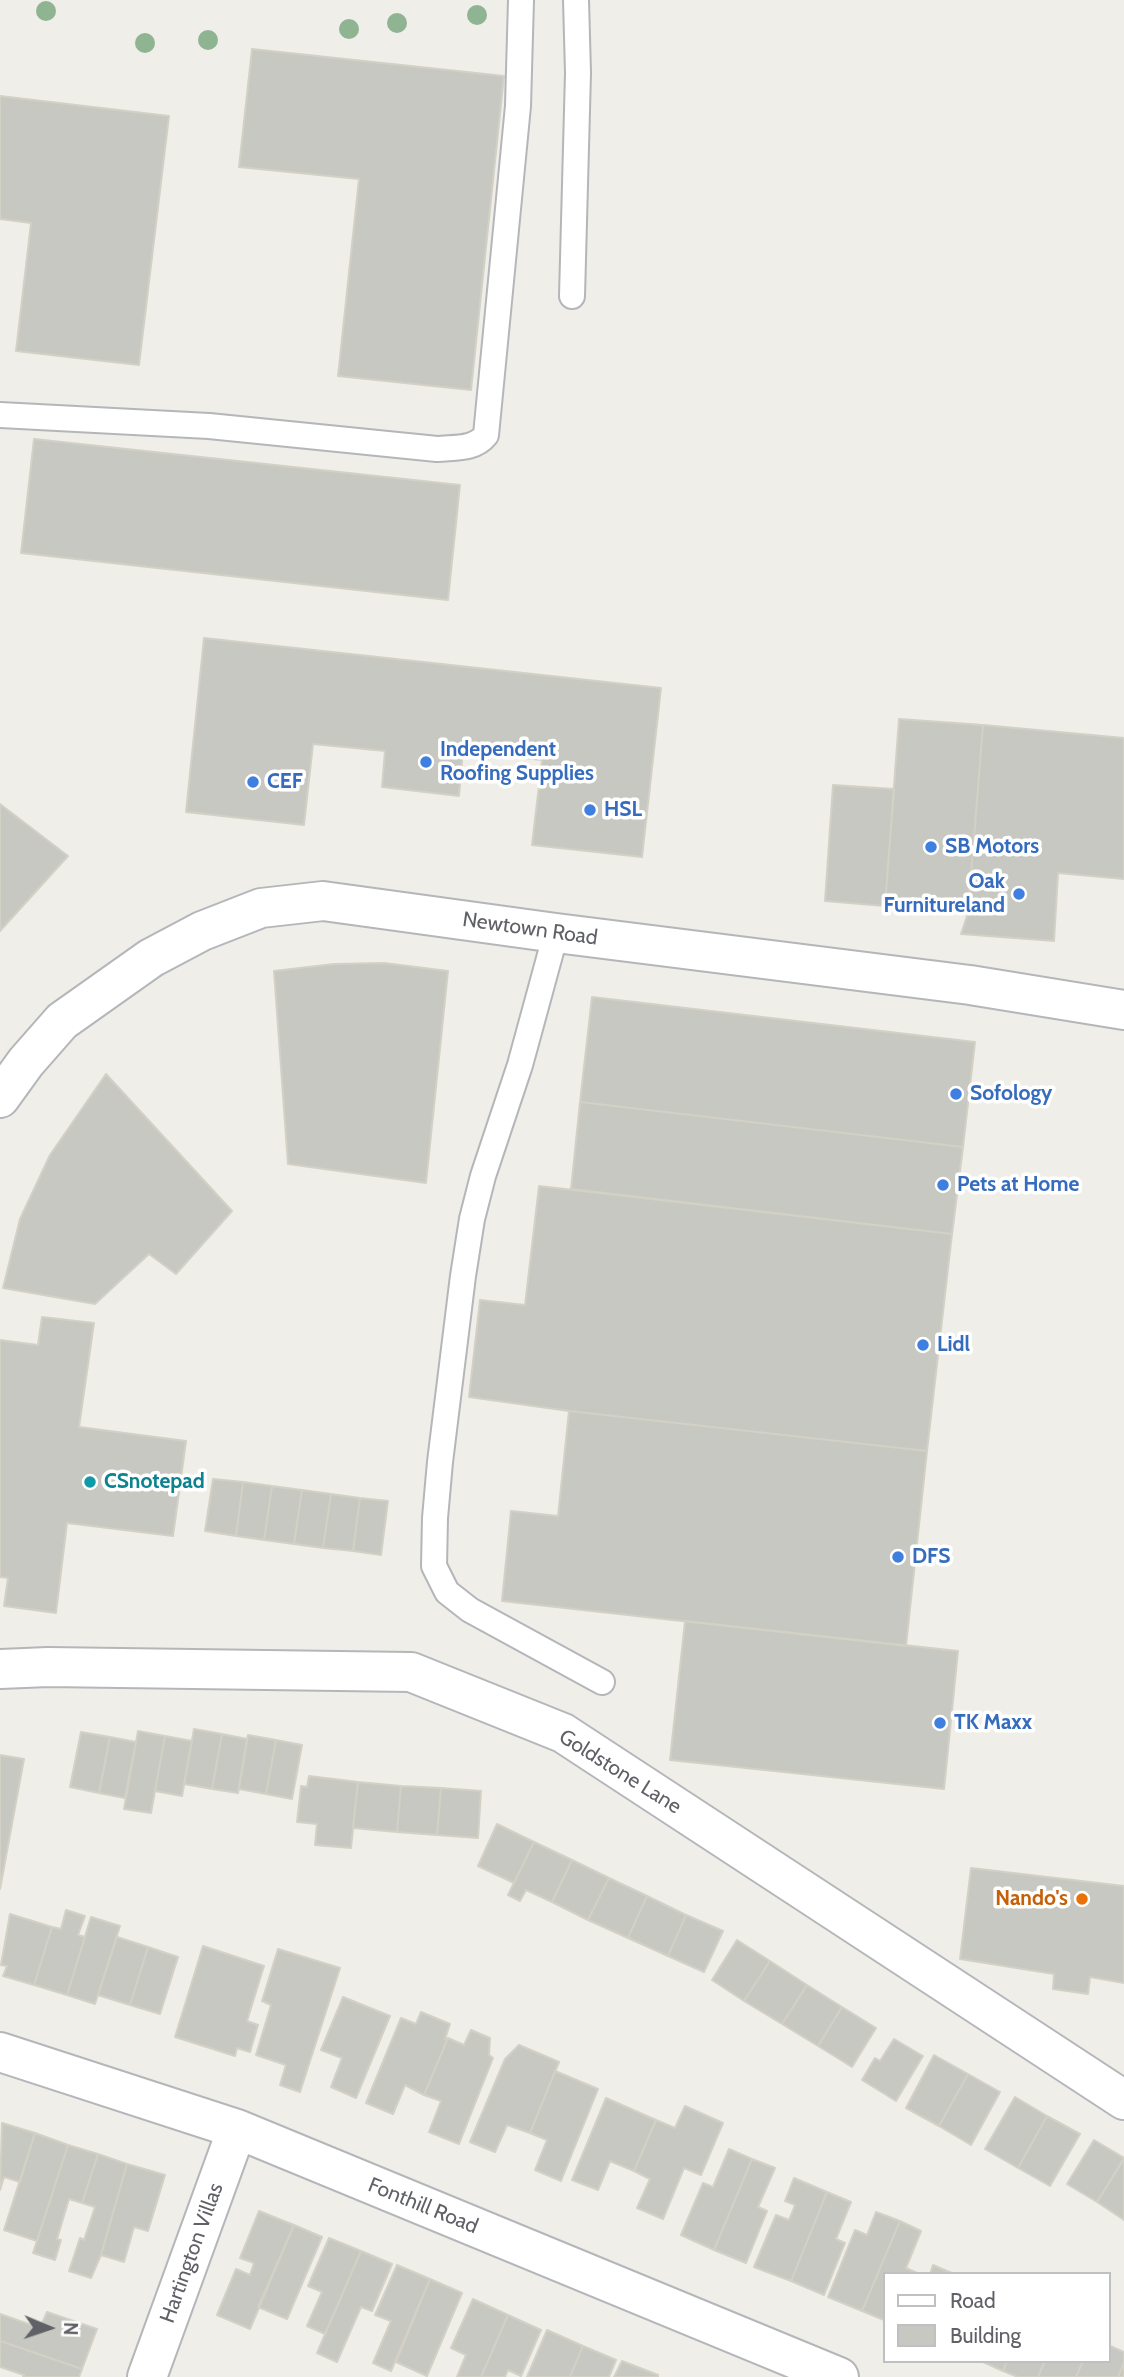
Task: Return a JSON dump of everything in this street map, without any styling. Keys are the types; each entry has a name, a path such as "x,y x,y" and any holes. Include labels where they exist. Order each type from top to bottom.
{"street":[{"name":"Newtown Road","path":"0,1098 26,1062 62,1021 151,957 191,936 261,908 323,901 970,985 1124,1010"},
{"name":"Goldstone Lane","path":"0,1669 48,1667 411,1672 563,1734 1124,2100"},
{"name":"Fonthill Road","path":"0,2052 237,2129 839,2377"},
{"name":"Hartington Villas","path":"148,2377 237,2129"}],"lane":[{"path":"0,415 209,426 437,449 474,446 481,442 486,435 518,106 521,0"},
{"path":"572,296 578,73 576,0"},
{"path":"556,933 534,1018 483,1176 472,1219 440,1462 434,1566 447,1592 470,1610 602,1682"}],"building":[{"path":"252,49 504,76 471,390 338,376 359,179 239,167"},
{"path":"0,96 169,116 139,365 16,351 31,223 0,219"},
{"path":"34,439 460,485 448,600 21,553"},
{"path":"204,638 661,688 642,857 532,845 542,760 463,751 459,796 382,787 385,751 313,744 304,825 186,812"},
{"name":"SB Motors","path":"899,719 983,725 968,913 885,906"},
{"path":"983,725 1124,738 1124,879 1058,873 1054,941 961,934 968,913"},
{"path":"833,785 894,789 885,906 825,901"},
{"path":"0,804 68,856 0,931"},
{"path":"384,963 448,971 426,1183 288,1164 274,971 334,964"},
{"path":"592,997 975,1042 963,1147 580,1102"},
{"path":"106,1074 232,1211 176,1274 149,1254 95,1304 3,1288 20,1219 50,1155"},
{"path":"580,1102 963,1147 952,1234 571,1189"},
{"path":"539,1186 952,1234 927,1451 569,1411 469,1397 480,1300 525,1305"},
{"name":"CSnotepad","path":"42,1317 94,1323 79,1427 186,1441 173,1536 67,1523 56,1613 4,1606 8,1578 0,1577 0,1340 38,1345"},
{"path":"569,1411 927,1451 906,1646 502,1601 511,1511 558,1516"},
{"path":"213,1479 243,1482 236,1536 205,1531"},
{"path":"243,1482 272,1486 264,1540 236,1536"},
{"path":"272,1486 302,1490 294,1544 264,1540"},
{"path":"302,1490 331,1494 323,1548 294,1544"},
{"path":"331,1494 360,1498 353,1551 323,1548"},
{"path":"360,1498 388,1501 381,1555 353,1551"},
{"path":"685,1621 958,1651 944,1789 670,1760"},
{"path":"194,1729 222,1734 212,1789 184,1784"},
{"path":"138,1731 165,1736 151,1813 124,1809"},
{"path":"81,1732 110,1737 99,1793 70,1787"},
{"path":"222,1734 247,1739 238,1793 212,1789"},
{"path":"248,1735 276,1740 266,1794 239,1789"},
{"path":"165,1736 192,1741 182,1796 155,1791"},
{"path":"110,1737 136,1742 125,1798 99,1793"},
{"path":"276,1740 302,1745 292,1799 266,1794"},
{"path":"0,1755 24,1759 0,1889"},
{"path":"309,1776 358,1782 351,1848 315,1845 317,1824 297,1822 301,1786 307,1787"},
{"path":"358,1782 401,1786 397,1832 353,1828"},
{"path":"401,1786 441,1788 437,1835 397,1832"},
{"path":"441,1788 481,1791 478,1838 437,1835"},
{"path":"497,1824 534,1842 514,1883 478,1866"},
{"path":"534,1842 572,1860 552,1902 526,1890 520,1901 508,1895"},
{"path":"572,1860 609,1878 588,1920 552,1902"},
{"path":"971,1868 1124,1886 1124,1983 1090,1977 1088,1994 1053,1989 1054,1974 960,1959"},
{"path":"609,1878 647,1896 628,1938 588,1920"},
{"path":"647,1896 686,1915 668,1956 628,1938"},
{"path":"66,1910 85,1916 78,1935 85,1937 67,1995 34,1985 52,1927 61,1929"},
{"path":"10,1914 52,1927 34,1985 3,1976 7,1966 1,1965"},
{"path":"686,1915 723,1931 704,1972 668,1956"},
{"path":"91,1917 120,1926 95,2004 67,1995"},
{"path":"117,1937 148,1947 130,2005 98,1995"},
{"path":"737,1940 770,1961 744,2001 712,1980"},
{"path":"203,1946 264,1966 247,2021 258,2025 250,2052 237,2048 235,2056 175,2037"},
{"path":"148,1947 178,1957 160,2014 130,2005"},
{"path":"278,1949 340,1968 300,2092 280,2085 286,2065 256,2055 271,2005 262,2001"},
{"path":"770,1961 807,1985 782,2024 744,2001"},
{"path":"807,1985 842,2007 818,2046 782,2024"},
{"path":"343,1997 390,2016 356,2098 331,2087 342,2058 321,2050"},
{"path":"842,2007 876,2028 852,2067 818,2046"},
{"path":"421,2012 450,2024 445,2039 448,2038 424,2095 405,2085 393,2114 366,2103 401,2018 416,2024"},
{"path":"471,2030 490,2038 489,2055 493,2058 459,2144 429,2132 441,2101 424,2095 448,2038 464,2045"},
{"path":"894,2039 923,2056 896,2101 862,2080 875,2058 880,2061"},
{"path":"519,2045 559,2062 530,2133 507,2125 495,2152 470,2142 505,2059"},
{"path":"934,2055 968,2074 939,2126 906,2108"},
{"path":"555,2071 598,2089 561,2181 535,2170 547,2140 530,2133"},
{"path":"968,2074 1000,2092 971,2145 939,2126"},
{"path":"1015,2097 1047,2116 1018,2168 985,2149"},
{"path":"606,2098 656,2120 634,2171 610,2161 598,2190 572,2180"},
{"path":"685,2106 723,2123 701,2175 684,2168 663,2219 637,2208 650,2179 634,2171 656,2120 675,2128"},
{"path":"1047,2116 1080,2134 1050,2186 1018,2168"},
{"path":"2,2123 35,2133 20,2182 4,2177 0,2190"},
{"path":"35,2133 68,2145 37,2241 4,2230"},
{"path":"1094,2140 1124,2158 1097,2202 1067,2184"},
{"path":"68,2145 98,2154 82,2203 69,2199 57,2239 61,2240 55,2260 33,2253"},
{"path":"729,2149 752,2159 714,2250 681,2235 703,2183 713,2187"},
{"path":"98,2154 127,2164 101,2255 91,2278 69,2271 80,2238 84,2240 95,2207 82,2203"},
{"path":"752,2159 775,2168 758,2207 767,2211 746,2263 714,2250"},
{"path":"1124,2159 1124,2220 1097,2202"},
{"path":"127,2164 165,2175 148,2231 134,2227 124,2262 101,2255"},
{"path":"794,2178 827,2192 791,2281 754,2267 776,2215 789,2220 795,2205 785,2201"},
{"path":"827,2192 851,2202 836,2239 845,2243 824,2295 791,2281"},
{"path":"259,2211 294,2225 250,2329 217,2315 236,2269 250,2275 254,2263 240,2258"},
{"path":"876,2212 900,2221 862,2311 828,2297 855,2230 867,2235"},
{"path":"900,2221 921,2231 906,2268 915,2272 883,2272 883,2320 862,2311"},
{"path":"294,2225 322,2237 287,2319 258,2307"},
{"path":"329,2238 361,2251 325,2334 307,2326 322,2292 308,2286"},
{"path":"361,2251 392,2264 372,2311 361,2307 337,2362 317,2353"},
{"path":"397,2265 430,2279 391,2371 373,2363 391,2321 375,2315"},
{"path":"933,2265 949,2272 931,2272"},
{"path":"430,2279 462,2293 427,2376 396,2362"},
{"path":"473,2299 508,2315 481,2377 457,2377 466,2355 451,2348"},
{"path":"47,2312 97,2329 82,2369 0,2341 0,2314 40,2328"},
{"path":"508,2315 541,2330 521,2376 508,2370 505,2377 481,2377"},
{"path":"547,2330 583,2346 570,2377 527,2377"},
{"path":"0,2341 82,2369 79,2377 23,2377 24,2375 0,2367"},
{"path":"583,2346 616,2360 609,2377 570,2377"},
{"path":"1110,2346 1124,2352 1124,2362 1118,2377 1076,2377 1082,2363 1110,2363"},
{"path":"622,2361 658,2375 658,2377 614,2377"},
{"path":"1124,2362 1124,2377 1118,2377"},
{"path":"985,2363 1006,2363 1003,2371"},
{"path":"1006,2363 1044,2363 1038,2377 1018,2377 1003,2371"},
{"path":"1044,2363 1082,2363 1076,2377 1038,2377"}],"place":[{"name":"Independent Roofing Supplies","path":"426,762"},
{"name":"CEF","path":"253,782"},
{"name":"HSL","path":"590,810"},
{"name":"SB Motors","path":"931,847"},
{"name":"Oak Furnitureland","path":"1019,894"},
{"name":"Sofology","path":"956,1094"},
{"name":"Pets at Home","path":"943,1185"},
{"name":"Lidl","path":"923,1345"},
{"name":"CSnotepad","path":"90,1482"},
{"name":"DFS","path":"898,1557"},
{"name":"TK Maxx","path":"940,1723"},
{"name":"Nando's","path":"1082,1899"}]}
